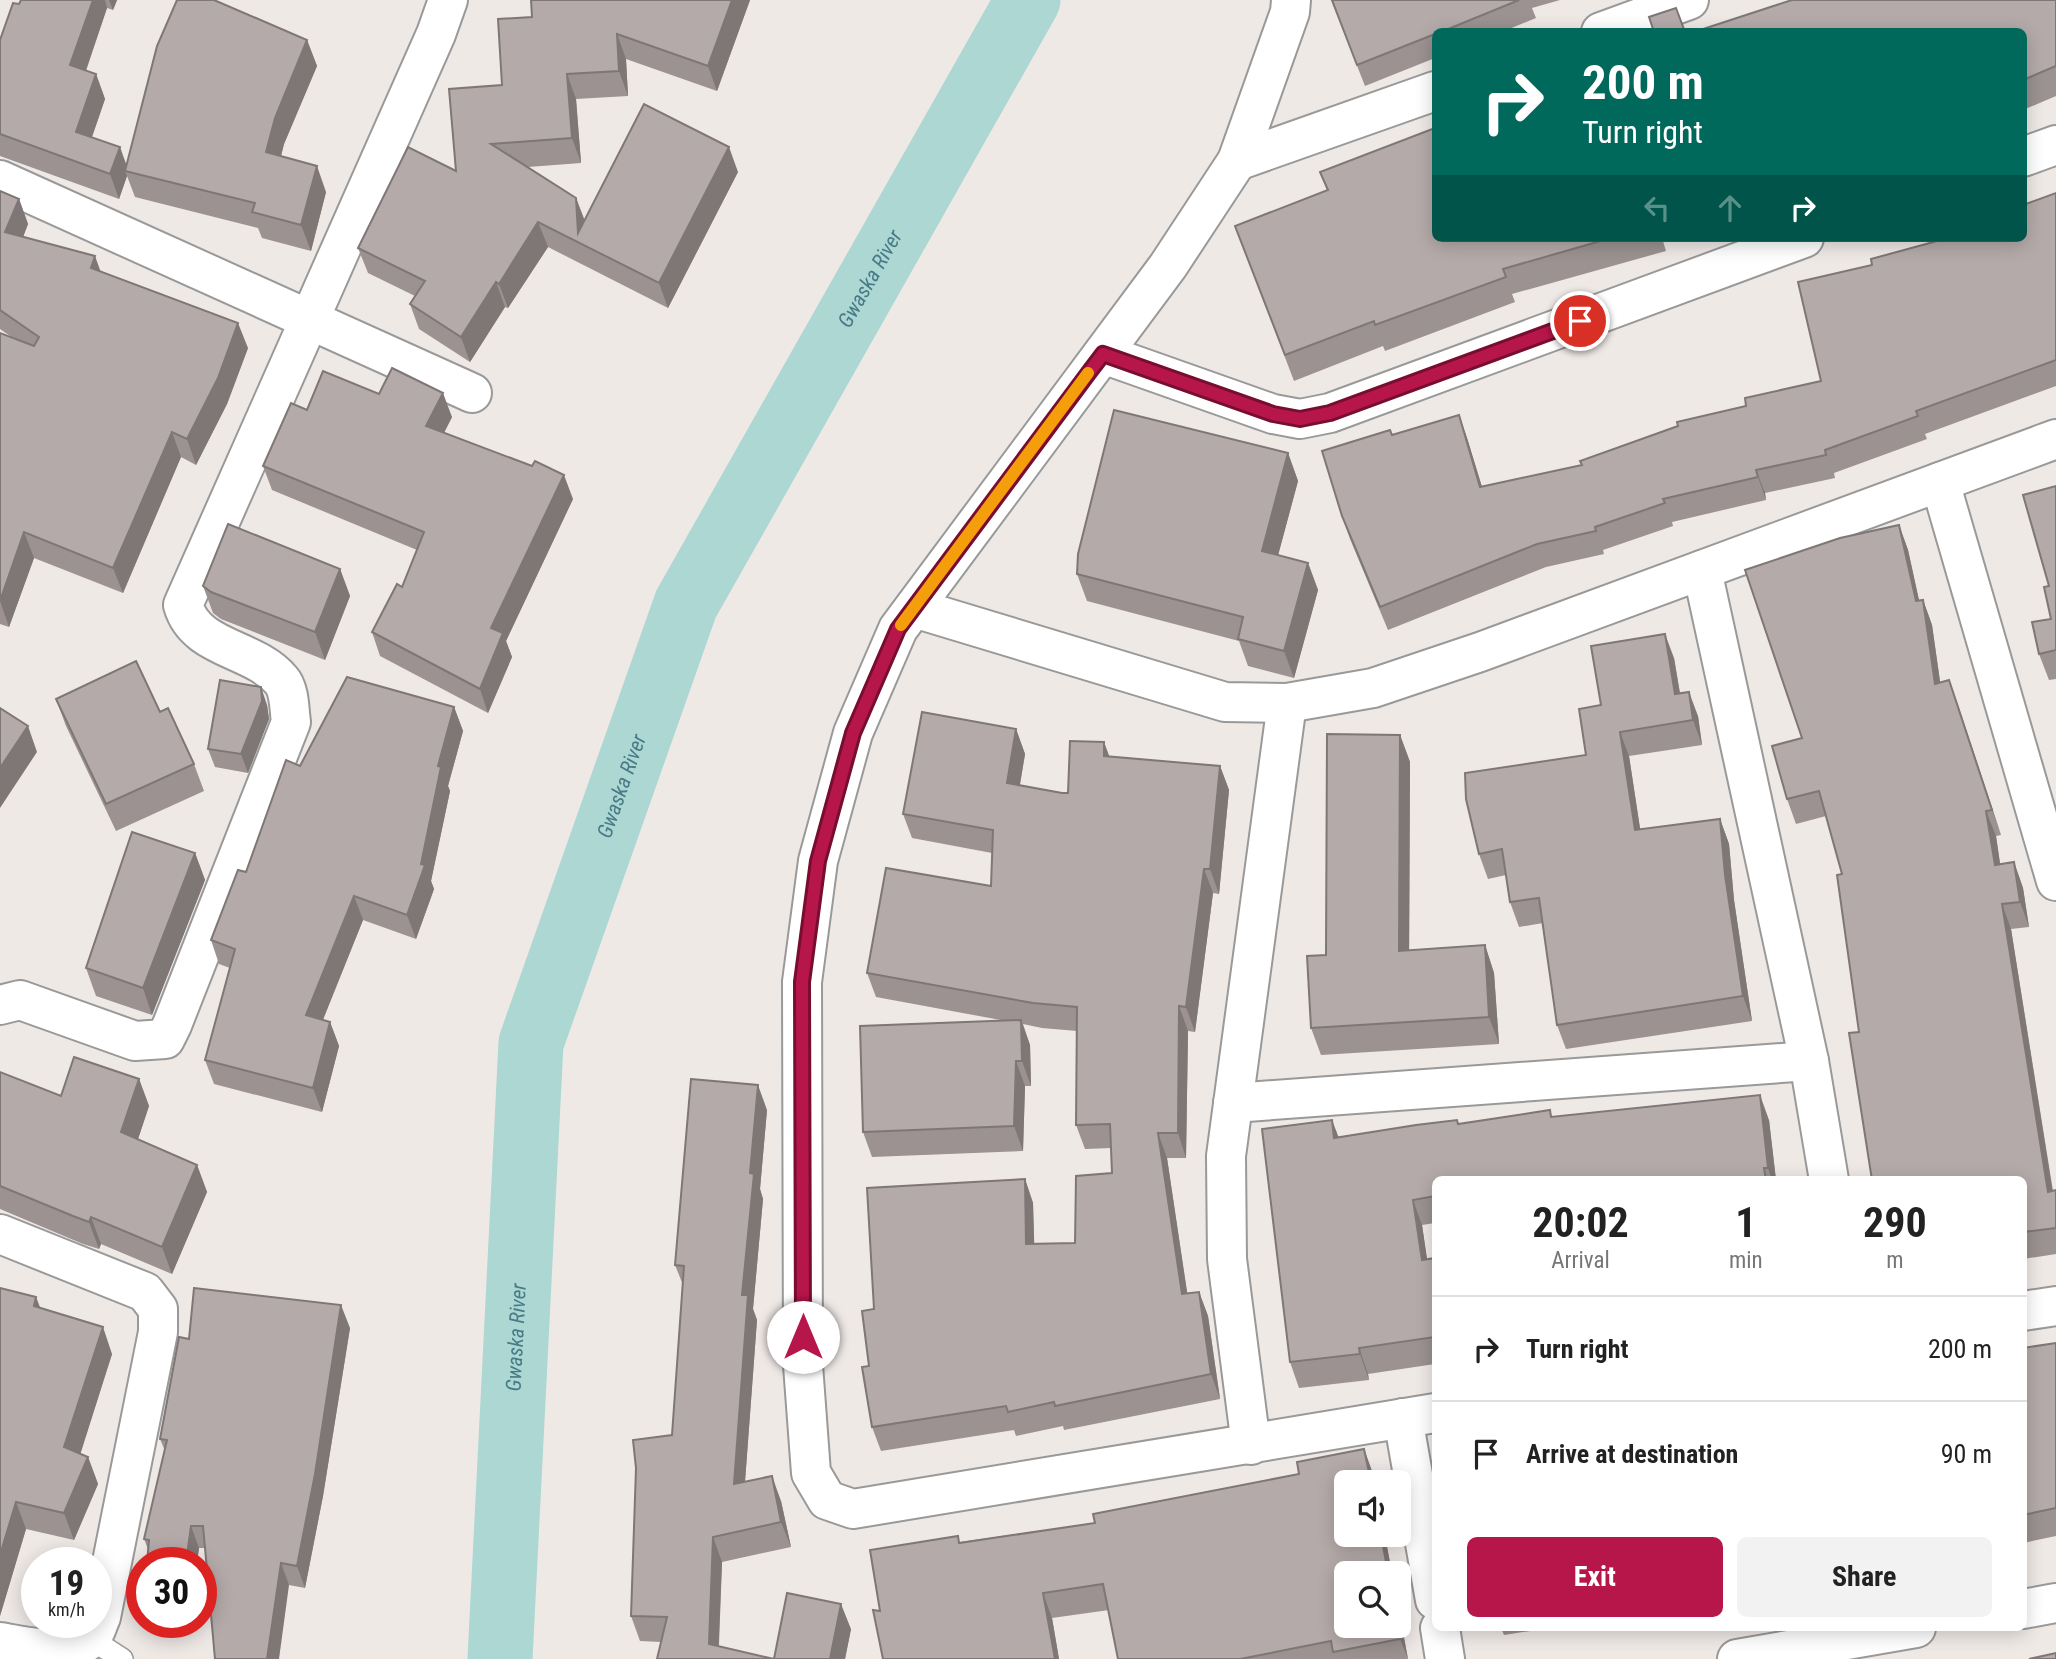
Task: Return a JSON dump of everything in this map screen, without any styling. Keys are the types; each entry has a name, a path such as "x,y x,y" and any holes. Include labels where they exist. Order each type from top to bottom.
{"street":[{"path":"0,1005 20,1000 135,1041 165,1039 172,1025 291,722 282,681 266,668 199,632 187,620 183,605 436,34 448,0"},
{"path":"1291,0 1290,12 1237,162 1168,267 898,629 853,733 818,861 802,982 803,1365 811,1473 827,1500 853,1509 1419,1416 1432,1566"},
{"path":"1612,28 1689,0"},
{"path":"1237,162 1432,92"},
{"path":"2027,156 2056,145"},
{"path":"0,180 309,317 472,393"},
{"path":"1103,354 1273,414 1300,419 1330,413 1793,242"},
{"path":"914,608 1224,702 1287,703 1373,688 2056,439"},
{"path":"1940,482 2056,881"},
{"path":"1702,569 1809,1061 1828,1176"},
{"path":"1251,1445 1227,1259 1226,1156 1287,703"},
{"path":"1233,1102 1809,1061"},
{"path":"0,1234 145,1292 158,1309 158,1332 104,1603 106,1649 47,1650 0,1642"},
{"path":"2027,1310 2056,1306"},
{"path":"2027,1608 2056,1603"},
{"path":"1441,1631 1446,1659"},
{"path":"1737,1659 1899,1631"}],"building":[{"path":"21,0 93,0 70,65 96,74 76,132 120,147 110,174 0,134 0,40 13,3 19,4"},
{"path":"177,0 214,0 307,40 275,118 266,152 317,166 301,225 252,212 255,203 125,171 157,46"},
{"path":"531,0 732,0 708,66 617,34 619,71 567,74 572,138 491,144 576,198 578,233 644,104 729,147 659,283 538,222 461,337 410,304 425,281 358,248 408,147 456,171 449,89 502,85 498,19 532,17"},
{"path":"1332,0 1519,0 1451,28 1432,28 1432,35 1357,65"},
{"path":"1792,0 2056,0 2056,66 2027,78 2027,28 1706,28"},
{"path":"1676,8 1684,28 1653,28 1649,17"},
{"path":"1432,129 1432,242 1597,242 1503,269 1506,277 1375,325 1374,321 1285,355 1235,226 1328,190 1320,172"},
{"path":"0,191 19,199 5,232 95,256 91,268 238,323 218,378 187,439 172,432 113,568 24,532 0,601 0,333 34,346 39,337 0,310"},
{"path":"2056,193 2056,360 1916,411 1918,416 1825,450 1826,455 1756,470 1758,477 1663,499 1665,503 1595,527 1596,531 1537,544 1380,607 1342,516 1322,451 1390,430 1392,435 1459,415 1480,487 1582,465 1580,461 1678,426 1677,422 1746,406 1745,398 1821,381 1798,282 1872,265 1871,259 1933,242 2027,242 2027,204"},
{"path":"392,368 443,393 426,426 532,466 535,461 564,475 491,628 503,633 480,689 372,632 397,584 402,587 424,532 263,466 291,403 307,410 323,371 379,394"},
{"path":"1114,410 1288,453 1262,551 1308,563 1284,651 1238,639 1243,617 1077,574 1078,554"},
{"path":"2056,486 2056,650 2039,654 2032,622 2051,619 2044,587 2049,586 2023,495"},
{"path":"228,524 340,569 315,632 211,592 203,586"},
{"path":"1899,525 1916,601 1923,600 1935,684 1949,680 1992,810 1986,811 1995,865 2014,862 2020,902 2002,904 2048,1192 2056,1190 2056,1228 2027,1232 2027,1176 1871,1176 1849,1033 1859,1032 1837,875 1842,874 1819,791 1787,799 1772,746 1802,738 1745,570 1840,538"},
{"path":"1665,634 1675,694 1689,692 1693,720 1620,732 1635,830 1720,819 1725,875 1743,996 1557,1025 1539,898 1510,902 1502,849 1479,854 1466,799 1465,773 1586,755 1579,709 1601,705 1591,646"},
{"path":"136,661 160,712 168,708 194,764 106,804 56,699"},
{"path":"347,677 454,707 438,766 441,767 421,864 425,865 407,915 354,896 306,1015 330,1022 313,1088 205,1060 235,949 211,940 238,870 246,872 286,760 300,766"},
{"path":"220,680 261,687 262,701 241,754 208,749"},
{"path":"0,708 28,726 0,768"},
{"path":"922,712 1016,729 1007,783 1062,793 1068,793 1070,741 1104,742 1104,756 1220,766 1210,869 1204,869 1186,1007 1179,1006 1178,1133 1158,1133 1182,1294 1199,1292 1211,1374 1055,1406 1054,1402 1008,1412 1006,1406 872,1427 862,1367 869,1366 862,1311 874,1309 867,1188 1025,1179 1026,1244 1075,1243 1076,1176 1112,1173 1110,1124 1076,1125 1077,1007 1033,1003 867,973 886,868 991,886 993,830 903,814"},
{"path":"1327,734 1400,735 1399,951 1485,945 1489,1017 1311,1028 1307,956 1326,955"},
{"path":"132,832 195,853 143,988 86,968"},
{"path":"1021,1020 1022,1061 1016,1061 1014,1126 863,1132 860,1026"},
{"path":"74,1057 139,1079 121,1132 197,1165 162,1247 91,1217 89,1222 0,1186 0,1072 61,1096"},
{"path":"691,1079 758,1085 750,1173 754,1174 742,1295 748,1295 734,1484 772,1476 781,1522 713,1537 709,1644 774,1659 657,1659 667,1617 631,1616 636,1468 633,1440 672,1435 684,1266 675,1265"},
{"path":"1760,1095 1768,1168 1764,1168 1765,1176 1432,1176 1432,1197 1413,1200 1422,1260 1432,1258 1432,1337 1359,1348 1360,1354 1290,1362 1262,1129 1332,1120 1334,1138 1416,1125 1457,1120 1458,1124 1550,1110 1551,1117"},
{"path":"0,1288 36,1297 34,1306 103,1327 64,1447 88,1457 64,1513 16,1502 0,1555"},
{"path":"194,1288 341,1305 315,1474 297,1566 281,1563 267,1659 215,1659 213,1638 217,1638 217,1547 205,1547 203,1526 191,1526 188,1547 148,1547 149,1540 144,1539 167,1440 160,1439 179,1337 189,1339"},
{"path":"2056,1343 2056,1508 2027,1514 2027,1347"},
{"path":"1364,1449 1368,1470 1334,1470 1334,1547 1383,1547 1386,1561 1334,1561 1334,1638 1400,1639 1333,1652 1331,1641 1240,1659 1118,1659 1103,1584 1043,1593 1055,1659 883,1659 873,1610 880,1611 870,1550 958,1536 959,1543 1095,1523 1093,1514 1299,1474 1297,1462"},
{"path":"787,1593 841,1604 830,1659 774,1659"},
{"path":"2056,1653 2056,1659 2029,1659"}],"waterway":[{"name":"Gwaska River","path":"500,1659 531,1043 686,604 1028,0"}],"slow traffic":[{"path":"901,625 1088,373"}],"route":[{"path":"803,1337 802,982 818,861 853,733 898,629 1103,354 1273,414 1300,419 1330,413 1580,321"}]}
